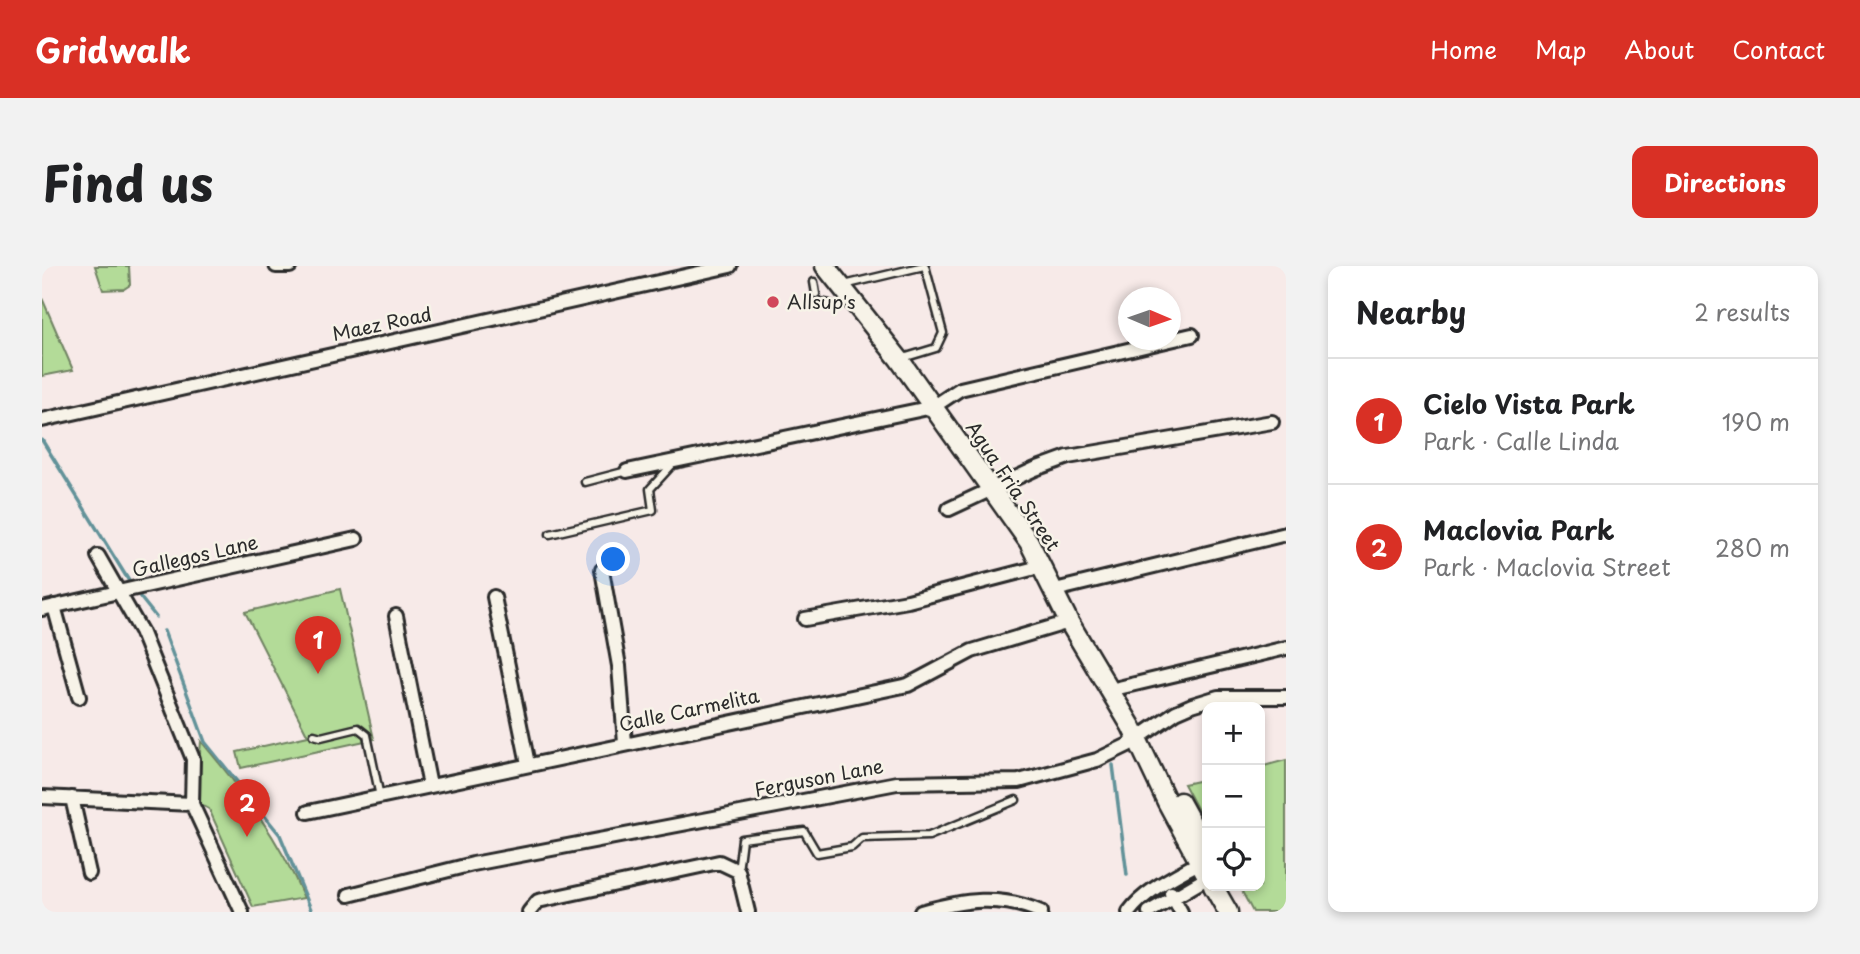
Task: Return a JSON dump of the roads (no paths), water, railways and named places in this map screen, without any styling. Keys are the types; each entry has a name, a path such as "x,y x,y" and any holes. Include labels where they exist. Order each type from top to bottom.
{"street":[{"path":"276,266 290,266"},
{"name":"Maez Road","path":"42,420 730,266"},
{"name":"Agua Fria Street","path":"825,266 824,295 899,359 1043,566 1069,622 1110,690 1159,783 1173,791 1202,857"},
{"path":"627,471 933,407 960,389 1192,335"},
{"path":"948,509 1068,457 1272,422"},
{"path":"1055,590 1286,534"},
{"name":"Gallegos Lane","path":"48,607 356,539"},
{"path":"98,555 141,631 193,760 192,803 242,912"},
{"path":"805,619 908,601 1043,566"},
{"path":"601,570 619,666 625,743"},
{"path":"494,597 528,764"},
{"path":"48,607 79,697"},
{"path":"396,617 430,786"},
{"name":"Calle Carmelita","path":"308,812 908,685 972,651 1069,622"},
{"path":"1110,690 1286,648"},
{"name":"Ferguson Lane","path":"349,895 483,862 897,783 1019,781 1097,760 1137,739 1176,712 1218,697 1286,697"},
{"path":"42,797 192,803"},
{"path":"72,798 89,873"},
{"path":"529,912 538,901 719,862 737,871 748,912"},
{"path":"1129,912 1138,900 1202,868"},
{"path":"1149,912 1174,899 1202,870"},
{"path":"1166,884 1181,912"},
{"path":"1216,891 1228,912"},
{"path":"1229,891 1241,912"},
{"path":"921,912 988,899 1023,904 1041,912"}],"lane":[{"path":"824,295 925,266 943,333 936,348 899,359"},
{"path":"550,534 653,510 650,489 676,461"},
{"path":"585,482 627,471"},
{"path":"314,735 321,737 358,728 367,735 380,797"},
{"path":"737,871 742,839 804,831 817,853 852,847 862,838 929,836 1016,800"}],"waterway":[{"path":"42,440 129,581"},
{"path":"140,597 156,617"},
{"path":"164,631 205,742 280,835 312,912"},
{"path":"1113,765 1127,875"}],"place":[{"name":"Allsup's","path":"773,302"},
{"name":"Cielo Vista Park","path":"318,674"},
{"name":"Maclovia Park","path":"247,837"}]}
